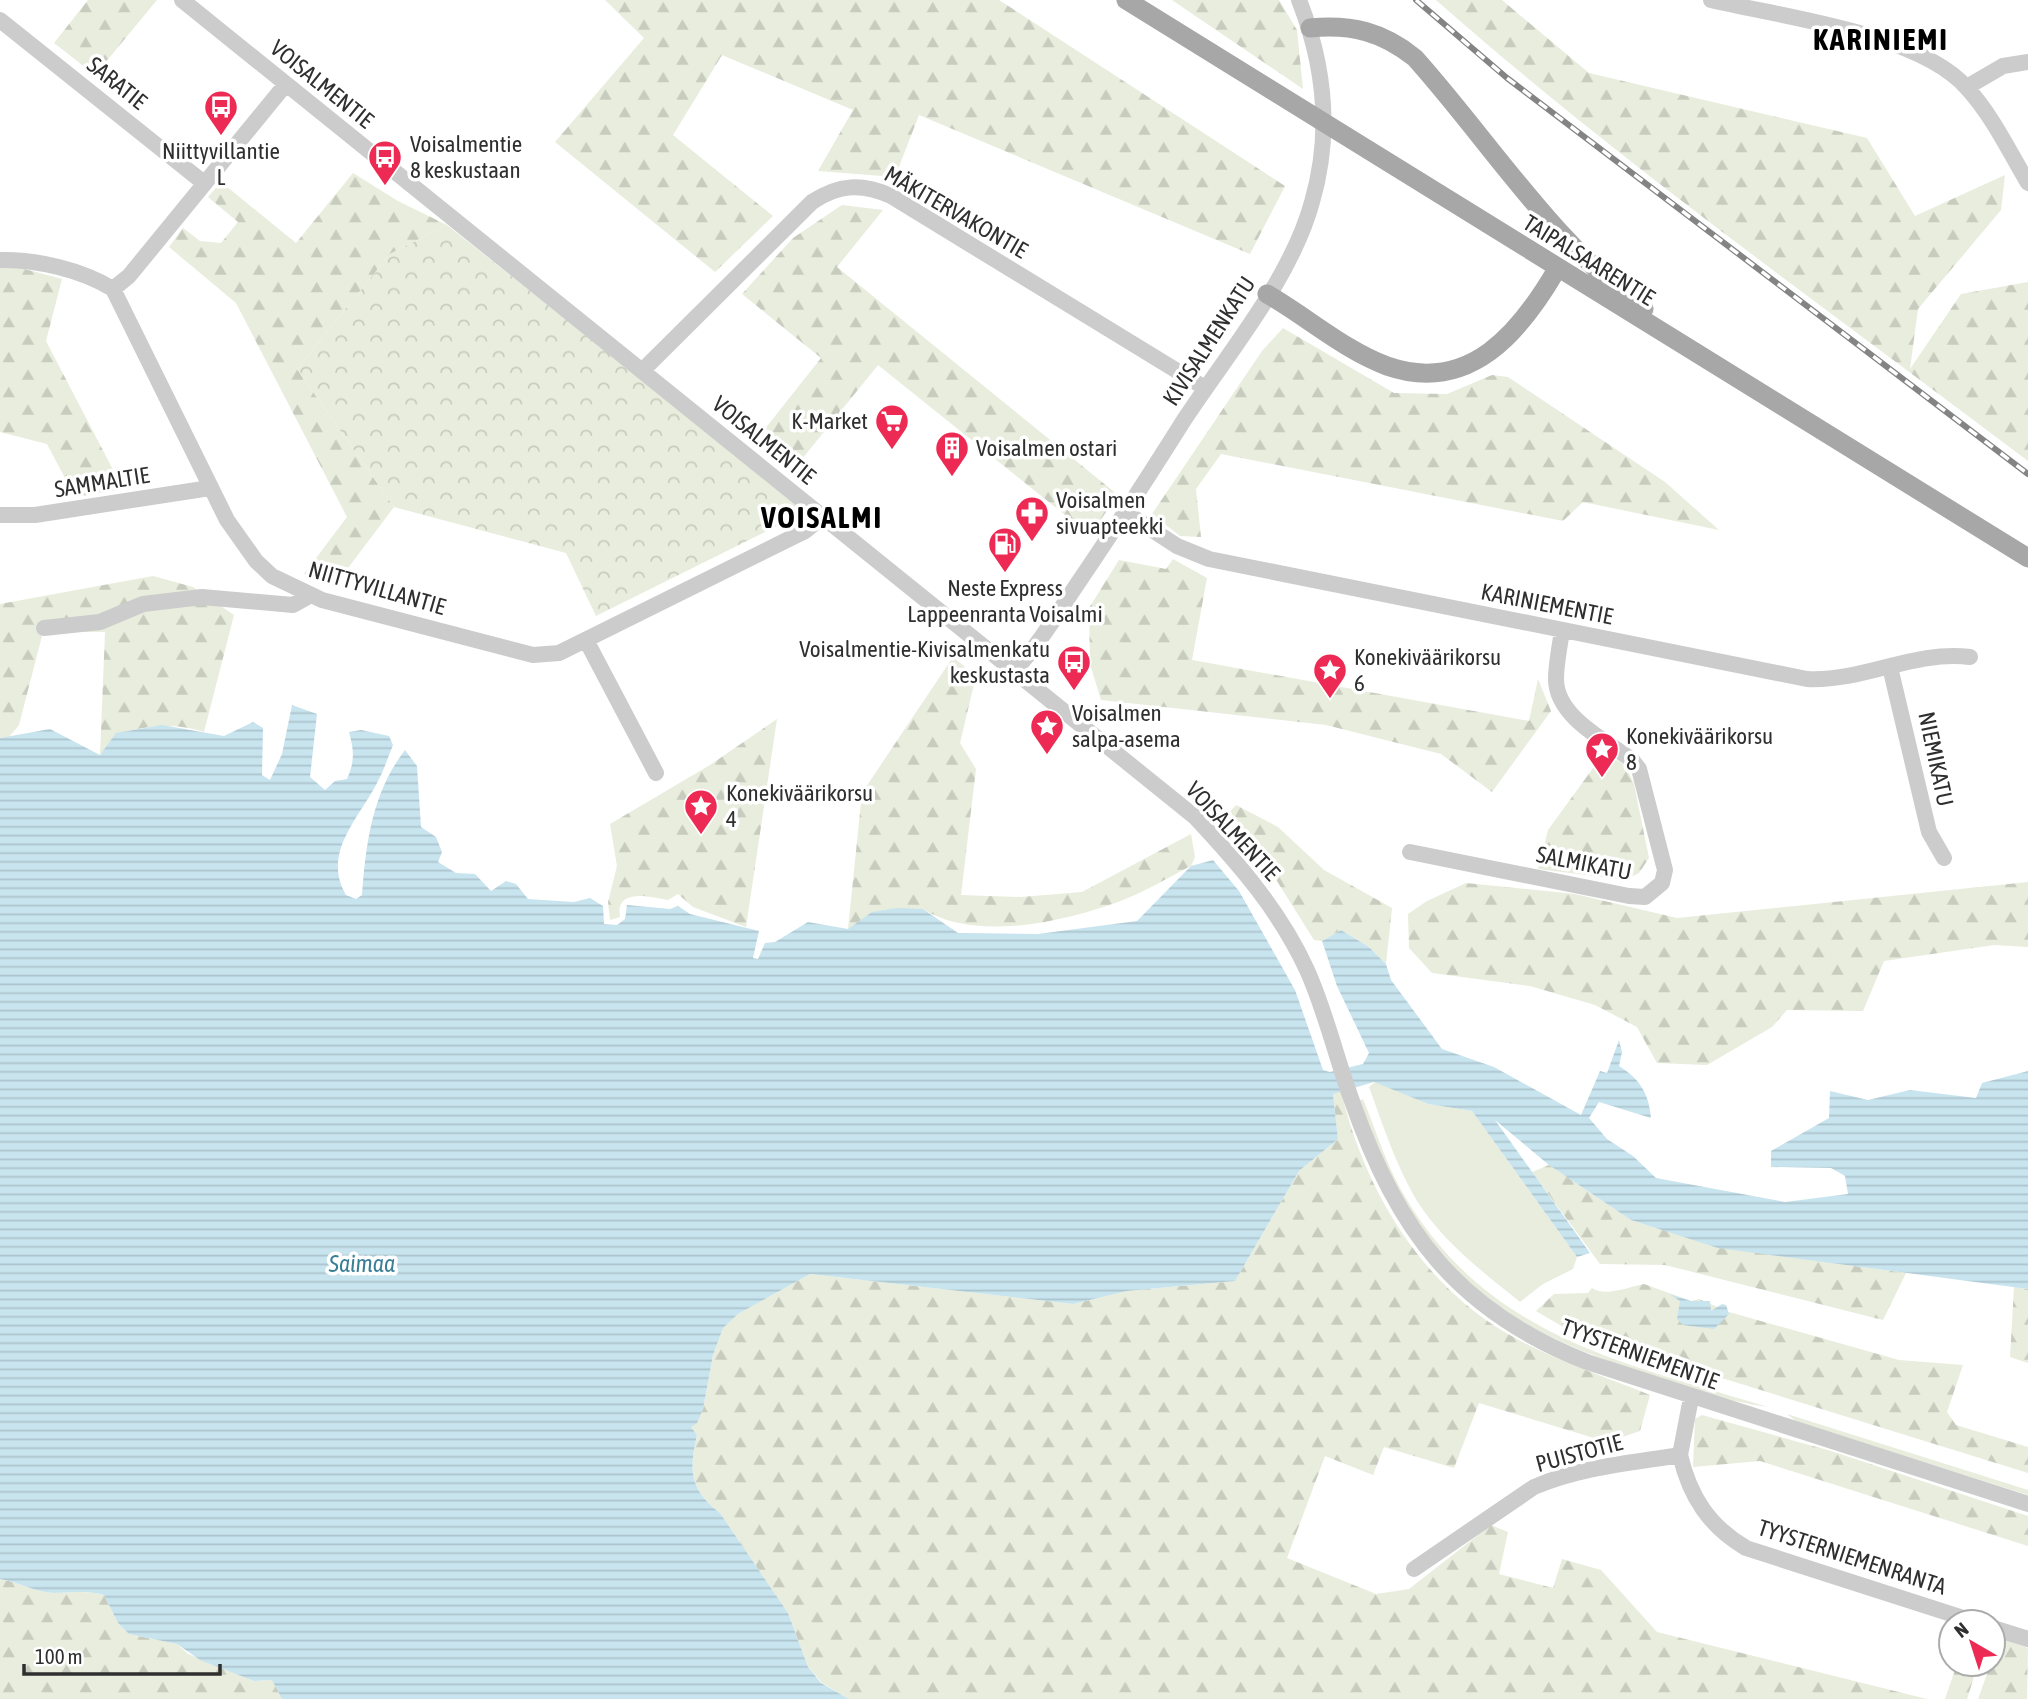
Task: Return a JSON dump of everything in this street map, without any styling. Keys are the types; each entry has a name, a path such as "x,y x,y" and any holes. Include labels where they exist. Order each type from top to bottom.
{"main road":[{"name":"TAIPALSAARENTIE","path":"1126,0 1770,401 2028,558"},
{"path":"1310,28 1361,28 1397,43 1415,58 1544,214 1596,269 1626,296 1770,401"},
{"path":"1267,294 1367,357 1412,372 1436,372 1466,366 1509,339 1557,269"}],"street":[{"name":"VOISALMENTIE","path":"182,0 1195,817 1250,876 1293,943 1317,996 1350,1097"},
{"name":"KIVISALMENKATU","path":"1015,670 1031,652 1125,512 1267,294 1305,224 1323,149 1325,115 1322,84 1310,28 1299,0"},
{"path":"1711,0 1902,46 1940,64 1967,87 2028,183"},
{"name":"SARATIE","path":"0,20 204,183"},
{"path":"1967,87 2003,66 2028,62"},
{"path":"0,260 22,259 98,280 113,289 128,276 286,84"},
{"name":"MÄKITERVAKONTIE","path":"642,371 812,202 840,187 859,185 891,196 1205,388"},
{"name":"NIITTYVILLANTIE","path":"113,289 227,520 256,561 272,576 311,595 533,655 559,653 804,531 822,517"},
{"name":"SAMMALTIE","path":"0,515 35,516 210,488"},
{"name":"KARINIEMENTIE","path":"1125,512 1177,546 1209,559 1807,679 1850,677 1931,656 1970,657"},
{"path":"44,628 100,622 143,604 190,598 293,605 311,595"},
{"name":"SALMIKATU","path":"1410,852 1629,896 1644,897 1662,883 1665,870 1639,769 1632,760 1574,718 1558,692 1556,679 1562,630"},
{"path":"586,640 656,773"},
{"name":"NIEMIKATU","path":"1890,667 1929,832 1944,858"},
{"name":"TYYSTERNIEMENTIE","path":"1350,1097 1375,1162 1396,1203 1438,1262 1478,1302 1506,1323 1559,1351 1691,1398 2028,1504"},
{"path":"1680,1455 1691,1398"},
{"name":"PUISTOTIE","path":"1413,1569 1534,1487 1564,1476 1614,1464 1680,1455"},
{"name":"TYYSTERNIEMENRANTA","path":"1680,1455 1690,1490 1702,1510 1715,1527 1746,1548 1937,1609"},
{"path":"2007,1632 2028,1639"}],"green space":[{"path":"88,0 157,0 95,75 54,43"},
{"path":"605,0 999,0 1285,186 1250,254 919,115 895,177 818,171 853,110 722,55 673,135 773,216 715,272 555,142 644,38"},
{"path":"1172,0 1279,0 1297,30 1303,89"},
{"path":"1436,0 1502,0 1589,73 1867,138 1915,216 2005,175 2001,210 1918,309 1910,369 1961,294 2028,282 2028,461 1653,179"},
{"path":"353,173 398,201 447,225 390,254 297,369 394,507 336,584 304,574 347,517 236,303 169,247 183,228 200,241 221,243 238,222 208,197 221,182 296,243"},
{"path":"842,205 883,210 837,267 1118,495 1090,535 878,365 802,459 764,430 821,358 742,294 793,238"},
{"path":"447,225 807,511 596,616 566,553 394,507 297,369 390,254"},
{"path":"0,267 17,267 62,279 46,341 123,489 75,497 47,444 0,432"},
{"path":"1283,328 1394,393 1447,394 1492,375 1508,377 1665,482 1719,530 1583,502 1563,521 1221,454 1196,489 1201,537 1180,536 1152,514 1262,351"},
{"path":"1173,559 1207,578 1192,660 1529,721 1538,679 1551,711 1492,792 1441,754 1326,725 1101,700 1090,664 1089,608 1119,560 1166,569"},
{"path":"153,576 193,587 234,615 204,732 171,726 127,731 116,734 100,755 105,632 43,632 19,725 9,737 0,738 0,604"},
{"path":"953,657 976,676 960,743 976,769 961,895 1021,897 1082,892 1191,834 1195,857 1191,866 1118,902 1046,922 993,927 968,925 944,919 923,909 848,929 862,793"},
{"path":"777,719 746,927 693,907 678,894 668,900 644,896 629,898 623,901 620,917 610,920 608,902 617,866 610,824 710,765"},
{"path":"1604,753 1625,765 1634,784 1649,858 1639,873 1625,880 1538,869 1548,830"},
{"path":"1236,805 1278,827 1324,870 1392,908 1386,964 1369,947 1341,930 1322,941 1314,940 1270,870 1226,816"},
{"path":"2028,882 2028,947 1994,945 1884,961 1863,1011 1787,1010 1772,1027 1707,1065 1657,1063 1637,1027 1595,1005 1530,986 1432,973 1409,948 1408,914 1427,901 1466,883 1575,894 1677,918"},
{"path":"1375,1082 1428,1104 1472,1111 1577,1257 1573,1269 1543,1284 1520,1302 1464,1256 1427,1216 1409,1188 1369,1087"},
{"path":"1341,1091 1350,1124 1376,1188 1393,1219 1434,1274 1486,1320 1524,1343 1650,1395 1640,1431 1607,1442 1479,1403 1454,1468 1384,1447 1373,1475 1325,1456 1287,1558 1376,1594 1409,1589 1491,1525 1508,1532 1499,1574 1553,1588 1562,1559 1601,1570 1657,1632 1927,1699 849,1699 822,1683 808,1667 788,1613 720,1513 702,1496 694,1478 693,1459 697,1435 691,1427 703,1409 713,1355 723,1328 738,1314 810,1274 1073,1304 1127,1291 1235,1281 1299,1171 1338,1139 1333,1094"},
{"path":"1363,1099 1400,1188 1433,1238 1471,1278 1513,1310 1559,1336 1608,1357 1768,1407 1701,1392 1596,1356 1560,1341 1496,1305 1443,1256 1419,1225 1386,1168 1358,1101"},
{"path":"1549,1165 1631,1220 1718,1247 1906,1273 1883,1320 1665,1265 1600,1264 1532,1172"},
{"path":"1644,1284 1691,1301 1699,1299 1729,1312 1899,1360 1963,1365 1947,1412 1956,1425 2028,1447 2028,1473 1570,1331 1536,1311 1554,1294 1588,1293 1592,1288 1604,1292"},
{"path":"2014,1287 2028,1289 2028,1363 2010,1357"},
{"path":"1787,1414 2028,1490 2028,1495 1797,1422"},
{"path":"1702,1415 1831,1451 2028,1516 2028,1546 1760,1461 1693,1467 1695,1419"},
{"path":"0,1579 47,1592 104,1595 118,1623 129,1634 177,1644 188,1654 254,1681 273,1680 282,1699 0,1699"},
{"path":"2007,1640 2028,1648 2027,1699 1978,1699 1986,1678 2007,1678"},
{"path":"1952,1678 1974,1678 1967,1699 1945,1699"}],"water":[{"name":"Saimaa","path":"292,705 317,714 310,777 325,790 335,781 347,779 353,756 349,732 361,730 389,736 393,745 380,777 340,850 339,879 346,895 356,899 362,895 369,838 378,801 394,766 405,750 417,766 421,827 436,837 442,852 438,862 456,873 475,874 491,891 506,881 516,884 528,899 574,902 590,898 603,906 604,924 617,925 625,919 627,905 670,909 678,906 690,914 759,931 753,958 758,959 765,943 775,942 808,922 848,929 872,912 897,908 923,909 958,933 1038,934 1137,921 1191,866 1213,860 1239,891 1295,990 1323,1070 1330,1072 1363,1064 1369,1053 1337,986 1322,941 1341,930 1369,947 1386,964 1391,980 1442,1049 1494,1067 1581,1115 1600,1071 1607,1073 1619,1040 1622,1052 1619,1066 1633,1076 1642,1088 1651,1118 1599,1102 1589,1118 1607,1139 1633,1156 1656,1178 1785,1202 1848,1194 1845,1176 1831,1168 1771,1167 1771,1151 1829,1118 1830,1091 1868,1100 1910,1090 1976,1098 1982,1083 2028,1071 2028,1289 1718,1248 1631,1220 1549,1165 1495,1120 1590,1253 1577,1257 1472,1111 1428,1104 1374,1082 1333,1094 1338,1139 1299,1171 1235,1281 1127,1291 1073,1304 810,1274 738,1314 723,1328 713,1355 703,1409 697,1423 691,1427 697,1435 693,1469 697,1487 702,1496 720,1513 788,1613 808,1667 821,1683 849,1699 282,1699 272,1680 254,1681 200,1660 177,1644 129,1634 118,1623 104,1595 47,1592 0,1579 0,738 50,729 100,755 116,733 162,725 224,736 253,722 263,728 262,775 270,780 282,754"},
{"path":"1669,1294 1691,1301 1710,1301 1711,1311 1722,1304 1726,1305 1729,1314 1714,1329 1683,1325 1677,1319 1680,1301"}],"railway":[{"path":"1416,0 1507,78 2028,474"}],"place":[{"name":"Niittyvillantie L","path":"221,137"},
{"name":"Voisalmentie 8 keskustaan","path":"385,187"},
{"name":"K-Market","path":"892,451"},
{"name":"Voisalmen ostari","path":"952,478"},
{"name":"Voisalmen sivuapteekki","path":"1032,543"},
{"name":"Neste Express Lappeenranta Voisalmi","path":"1005,574"},
{"name":"Voisalmentie-Kivisalmenkatu keskustasta","path":"1074,692"},
{"name":"Konekiväärikorsu 6","path":"1330,700"},
{"name":"Voisalmen salpa-asema","path":"1047,756"},
{"name":"Konekiväärikorsu 8","path":"1602,779"},
{"name":"Konekiväärikorsu 4","path":"701,836"}],"district":[{"name":"KARINIEMI","path":"1881,39"},
{"name":"VOISALMI","path":"822,517"}]}
